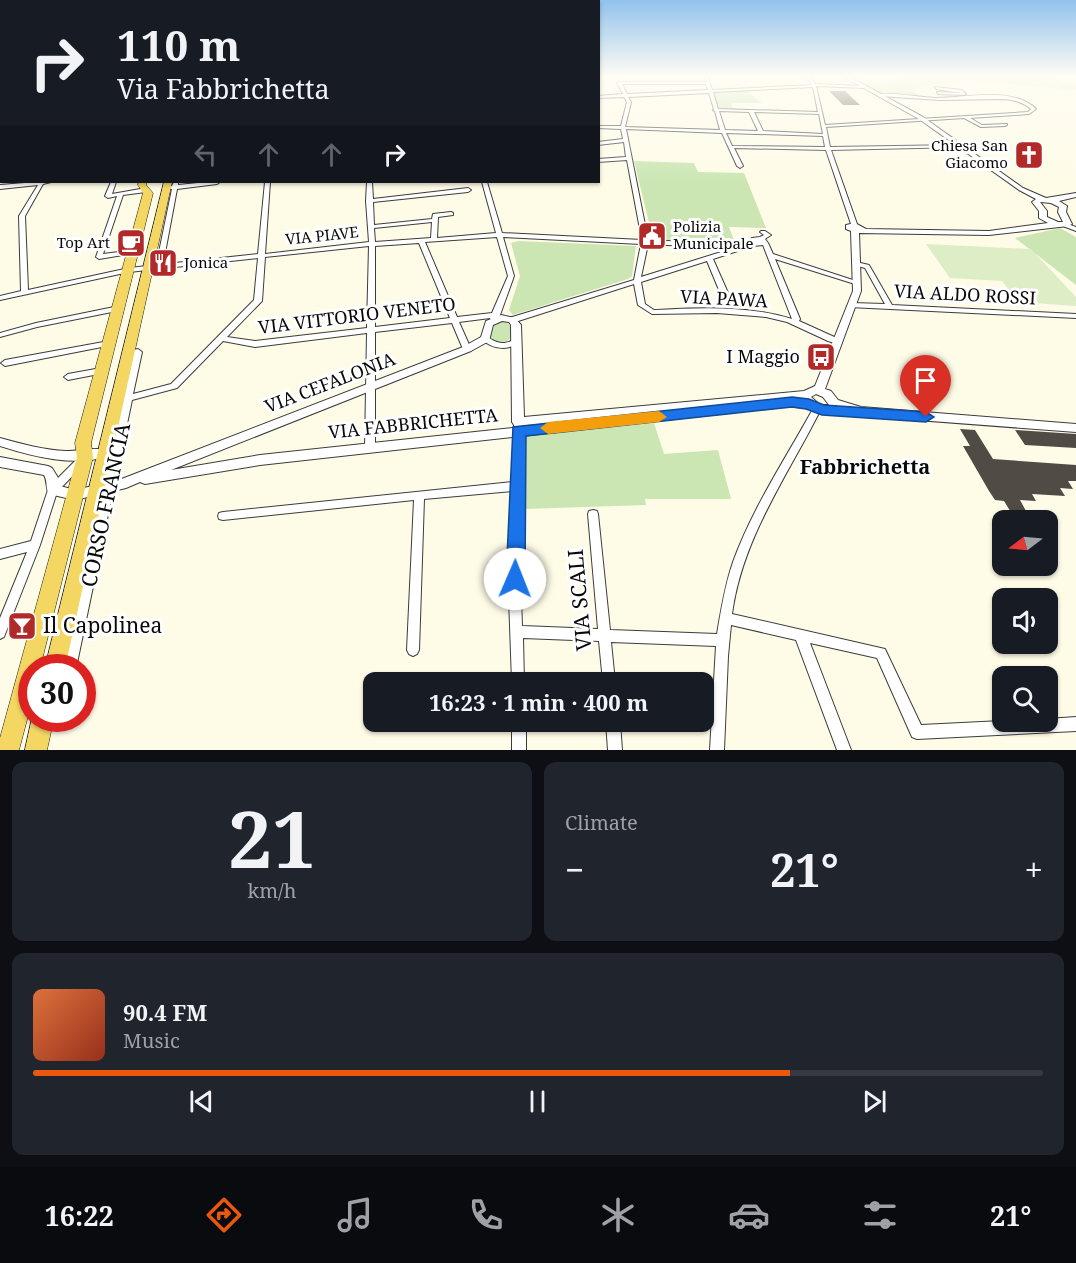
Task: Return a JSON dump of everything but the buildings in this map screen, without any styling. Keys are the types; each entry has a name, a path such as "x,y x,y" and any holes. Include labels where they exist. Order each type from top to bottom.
{"main road":[{"name":"CORSO FRANCIA","path":"59,654 109,487 105,453 149,264 171,185"},
{"name":"CORSO FRANCIA","path":"8,750 85,457 82,443 119,308 130,252 148,193 144,186"},
{"path":"36,750 40,732"}],"street":[{"path":"626,112 623,126 645,241 637,280"},
{"path":"716,112 740,166"},
{"path":"751,112 761,132"},
{"path":"786,112 820,113 828,149 858,227 857,291 819,391"},
{"path":"910,112 1021,189 1044,201 1063,206"},
{"path":"824,126 1034,112"},
{"path":"965,117 981,126 1005,125"},
{"path":"600,127 825,135"},
{"path":"600,144 626,140"},
{"path":"732,147 828,149 961,146"},
{"path":"600,161 628,158"},
{"path":"0,188 37,183"},
{"path":"25,292 22,216 43,183"},
{"path":"113,183 108,196 121,194 99,257 130,252"},
{"path":"171,185 202,183"},
{"path":"128,398 174,386 258,302 267,183"},
{"path":"369,183 372,244 370,447"},
{"path":"485,183 511,276 495,317 486,332 486,339 497,346 506,346 517,341"},
{"name":"CORSO FRANCIA","path":"121,194 144,186"},
{"path":"369,201 468,190"},
{"path":"1044,201 1072,196"},
{"path":"858,227 976,234 1061,224 1069,222 1062,212 1063,206 1072,196"},
{"path":"1043,218 1044,201"},
{"path":"434,240 435,215 451,214"},
{"path":"858,227 983,230 1022,225 1043,218 1076,229"},
{"path":"371,227 435,220"},
{"path":"500,235 706,245"},
{"name":"VIA PIAVE","path":"0,298 149,264 500,235"},
{"path":"495,317 512,320 754,244 763,238 773,256 796,319 795,322"},
{"path":"421,241 467,349"},
{"path":"773,256 857,283"},
{"path":"709,258 728,302"},
{"path":"856,264 867,266 890,307"},
{"name":"VIA PAWA","path":"637,280 642,305 652,312 731,311 773,316 795,322 838,342"},
{"name":"VIA ALDO ROSSI","path":"852,305 1076,316"},
{"path":"0,335 119,308"},
{"name":"VIA VITTORIO VENETO","path":"222,338 255,344 495,317"},
{"path":"512,320 516,325 517,341 518,672"},
{"name":"VIA CEFALONIA","path":"109,487 371,387 467,349 486,339"},
{"path":"5,363 109,343"},
{"name":"CORSO FRANCIA","path":"73,654 138,352 128,354"},
{"path":"68,377 101,371"},
{"path":"717,750 725,618 738,564 810,402 811,391 819,391 831,397 832,406"},
{"path":"810,402 864,412 1076,428"},
{"name":"VIA FABBRICHETTA","path":"109,487 260,460 518,426 810,402"},
{"path":"0,442 26,450 85,457 105,453"},
{"name":"CORSO FRANCIA","path":"0,633 35,545 53,490 85,457"},
{"path":"184,472 185,459"},
{"path":"0,462 48,471 54,481 53,490 75,495 109,487"},
{"path":"223,516 518,486"},
{"path":"414,650 419,495"},
{"name":"VIA SCALI","path":"593,514 608,672"},
{"path":"0,554 35,545"},
{"path":"725,618 881,653 917,732 1076,724"},
{"path":"517,632 724,640"},
{"path":"801,636 844,750"},
{"path":"519,732 519,750"},
{"path":"614,732 615,750"}],"green space":[{"path":"634,161 694,163 698,172 744,173 766,228 729,227 736,245 653,239"},
{"path":"1060,228 1076,237 1076,285 1015,238"},
{"path":"518,241 636,246 632,276 513,315 509,310 520,276 511,243"},
{"path":"926,244 1031,249 1076,297 1076,306 1019,302 1002,281 950,278"},
{"path":"501,321 509,324 512,332 509,340 501,343 493,340 490,332 493,324"},
{"path":"654,423 664,454 718,450 731,499 645,499 646,505 524,509 523,436"}],"slow traffic":[{"path":"548,428 659,417"}],"place":[{"name":"Chiesa San Giacomo","path":"1029,155"},
{"name":"Polizia Municipale","path":"652,236"},
{"name":"Top Art","path":"131,243"},
{"name":"Jonica","path":"163,263"},
{"name":"I Maggio","path":"821,357"},
{"name":"Il Capolinea","path":"22,626"}],"district":[{"name":"Fabbrichetta","path":"865,467"}],"route":[{"path":"515,579 518,431 792,402 809,404 822,410 830,408 926,417"}]}
